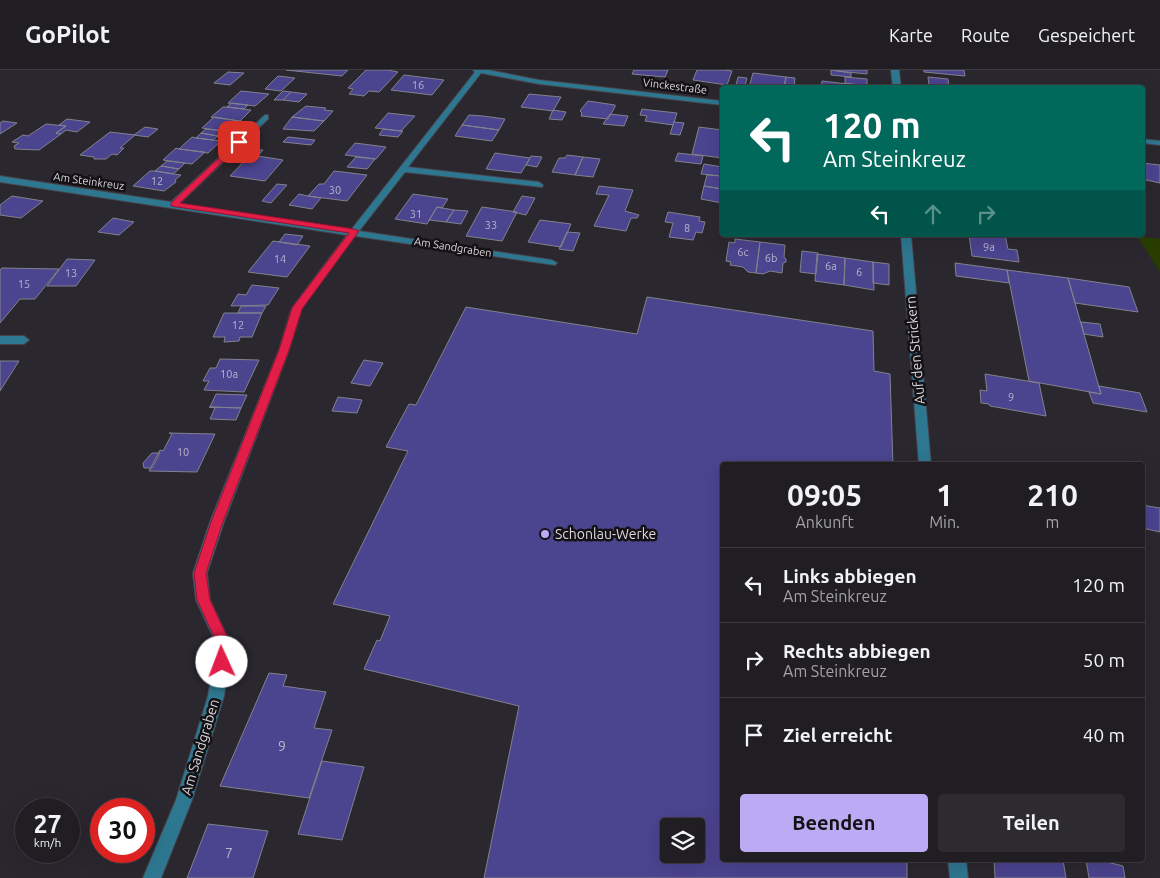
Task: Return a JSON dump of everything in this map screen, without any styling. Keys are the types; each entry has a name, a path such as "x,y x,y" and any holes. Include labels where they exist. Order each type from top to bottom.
{"street":[{"name":"Vinckestraße","path":"478,70 539,82 720,103"},
{"name":"Am Sandgraben","path":"152,878 184,800 216,696 224,645 203,600 200,573 227,496 284,350 297,308 478,70"},
{"path":"895,70 897,85"},
{"path":"174,204 265,117"},
{"path":"1145,141 1160,143"},
{"path":"402,169 539,185"},
{"name":"Am Steinkreuz","path":"0,179 354,231"},
{"name":"Am Sandgraben","path":"354,231 552,263"},
{"name":"Auf den Strickern","path":"906,237 925,462"},
{"path":"0,340 24,340"},
{"path":"957,862 959,878"}],"green space":[{"path":"1138,237 1160,239 1160,272"}],"building":[{"path":"286,70 348,70 342,76"},
{"path":"366,70 398,72 379,92 369,91 364,96 349,94 353,89 348,88"},
{"path":"634,70 668,70 665,77 632,74"},
{"path":"697,70 732,71 727,85 693,80"},
{"path":"831,70 851,73 851,77 831,75"},
{"path":"867,70 867,74 837,71"},
{"path":"924,70 964,70 965,76 924,72"},
{"path":"228,72 244,73 230,85 214,83"},
{"path":"753,73 786,77 785,85 750,85"},
{"path":"404,75 444,80 432,95 391,90"},
{"path":"278,76 295,78 281,91 265,89"},
{"path":"738,77 747,78 745,85 736,85"},
{"path":"786,77 795,78 794,85 785,85"},
{"path":"845,77 867,79 867,85 845,83"},
{"path":"928,77 948,79 949,85 929,85"},
{"path":"822,81 856,85 821,85"},
{"path":"241,91 269,94 255,106 228,103"},
{"path":"283,91 291,92 283,100 274,100"},
{"path":"291,92 307,94 299,102 283,100"},
{"path":"529,94 561,97 553,111 521,107"},
{"path":"588,101 615,105 615,107 608,119 581,116 582,113 580,111"},
{"path":"232,103 248,105 244,109 227,107"},
{"path":"306,106 326,108 324,110 333,111 324,121 292,117"},
{"path":"223,107 251,110 240,121 211,117"},
{"path":"642,109 677,113 673,125 645,121 647,116 640,115"},
{"path":"553,110 566,112 562,120 549,119"},
{"path":"388,113 415,116 401,131 375,128"},
{"path":"610,114 628,116 624,126 603,124"},
{"path":"469,115 505,119 499,130 462,125"},
{"path":"214,117 242,121 231,132 202,128"},
{"path":"292,117 324,121 314,131 283,129"},
{"path":"67,119 90,122 77,132 66,130 61,134 56,133 66,126 59,125"},
{"path":"3,121 17,123 0,134 0,123"},
{"path":"674,122 684,123 680,135 670,134"},
{"path":"46,124 66,126 56,133 61,134 39,150 15,149 14,146 19,143 12,142 23,135 28,136"},
{"path":"462,125 499,130 492,141 455,136"},
{"path":"145,127 158,129 148,137 134,135"},
{"path":"699,127 720,130 720,158 692,154"},
{"path":"206,129 223,131 218,136 201,133"},
{"path":"383,129 403,131 398,137 379,135"},
{"path":"110,132 135,135 120,148 124,148 117,155 112,154 106,159 94,159 94,157 80,155"},
{"path":"201,133 218,136 213,140 196,138"},
{"path":"192,137 221,141 208,153 179,149"},
{"path":"288,137 315,140 311,145 283,142"},
{"path":"355,143 386,147 376,159 345,155"},
{"path":"176,148 205,152 192,164 163,160"},
{"path":"250,149 263,150 258,156 243,155"},
{"path":"495,153 530,158 521,173 486,169"},
{"path":"678,153 703,156 701,164 675,161"},
{"path":"250,155 283,160 265,181 230,176"},
{"path":"567,155 583,157 575,175 552,172 559,158 565,158"},
{"path":"531,156 542,157 537,167 526,165"},
{"path":"356,157 375,159 367,169 347,167"},
{"path":"583,157 600,159 593,177 575,175"},
{"path":"167,161 185,163 179,169 161,166"},
{"path":"1145,163 1160,165 1160,183 1146,180"},
{"path":"704,164 720,167 720,176 701,174"},
{"path":"161,166 179,169 173,174 155,171"},
{"path":"150,171 181,175 175,180 176,182 164,191 133,186"},
{"path":"334,171 367,175 347,201 308,196 319,184 324,184"},
{"path":"707,175 720,176 720,189 704,186"},
{"path":"277,184 287,185 271,203 262,201"},
{"path":"599,186 633,190 625,211 639,215 637,218 631,218 626,231 594,226 609,195 596,194"},
{"path":"704,186 720,189 720,203 701,199"},
{"path":"299,194 321,198 312,209 289,205"},
{"path":"413,194 448,199 442,208 437,207 427,224 395,219"},
{"path":"12,196 43,201 21,218 0,215 0,205"},
{"path":"522,196 535,198 526,215 513,212"},
{"path":"437,207 454,210 446,222 429,220"},
{"path":"482,207 517,212 502,241 466,236"},
{"path":"454,210 468,211 461,224 446,222"},
{"path":"668,212 700,217 699,221 705,222 702,233 696,232 693,240 669,237 673,223 665,222"},
{"path":"113,218 134,222 119,235 98,232"},
{"path":"540,220 571,224 561,247 528,242"},
{"path":"567,232 580,233 573,251 559,249"},
{"path":"285,234 303,236 297,245 279,242"},
{"path":"969,237 1005,237 1008,249 1017,250 1019,262 972,256"},
{"path":"735,239 760,242 756,273 748,272 743,267 730,265 731,262 726,261 729,242 735,243"},
{"path":"273,241 310,246 287,277 248,272"},
{"path":"760,242 785,245 784,257 786,262 783,263 782,273 770,271 763,274 756,273"},
{"path":"802,251 818,253 816,274 800,272"},
{"path":"817,254 845,258 844,285 815,281"},
{"path":"845,258 873,262 874,290 844,285"},
{"path":"67,259 95,260 76,286 47,286"},
{"path":"873,262 889,264 889,285 873,283"},
{"path":"955,263 1007,270 1009,283 956,276"},
{"path":"2,268 59,269 35,299 20,299 0,323 0,270"},
{"path":"1007,270 1068,278 1101,394 1029,381"},
{"path":"1068,278 1129,287 1138,312 1075,303"},
{"path":"252,285 279,288 268,305 231,306 238,294 246,295"},
{"name":"Schonlau-Werke","path":"647,297 873,331 874,371 890,374 893,462 720,462 720,862 907,862 907,878 484,878 519,706 364,669 377,640 380,641 390,616 333,604 408,451 386,447 409,404 416,405 466,307 637,334"},
{"path":"241,306 266,306 262,313 238,313"},
{"path":"224,313 262,313 252,337 240,337 239,341 224,342 225,337 213,337"},
{"path":"1081,322 1100,324 1103,337 1084,334"},
{"path":"220,359 259,360 244,392 204,390 209,381 203,381 210,368 216,368"},
{"path":"364,360 383,363 370,386 351,383"},
{"path":"0,361 19,361 0,391"},
{"path":"985,374 1039,383 1046,416 981,403 980,390 987,391"},
{"path":"1099,386 1140,393 1147,412 1093,403 1089,392 1101,394"},
{"path":"216,394 247,395 241,408 210,407"},
{"path":"338,397 362,400 357,413 332,411"},
{"path":"209,407 241,408 236,420 210,419 215,408"},
{"path":"169,433 215,434 197,472 149,471 160,450 163,451 172,434"},
{"path":"152,453 160,453 152,468 144,468 143,463"},
{"path":"1145,506 1160,508 1160,532 1145,529"},
{"path":"269,673 287,675 283,686 326,692 314,728 332,730 309,798 220,786"},
{"path":"322,761 364,767 342,840 298,834"},
{"path":"208,824 268,831 253,878 187,878"},
{"path":"994,862 1063,862 1066,878 995,878"},
{"path":"1086,862 1107,862 1123,866 1125,878 1089,878"}],"place":[{"name":"Schonlau-Werke","path":"545,534"}],"route":[{"path":"222,662 224,645 203,600 200,573 217,522 284,350 297,308 354,231 174,204 239,142"}]}
